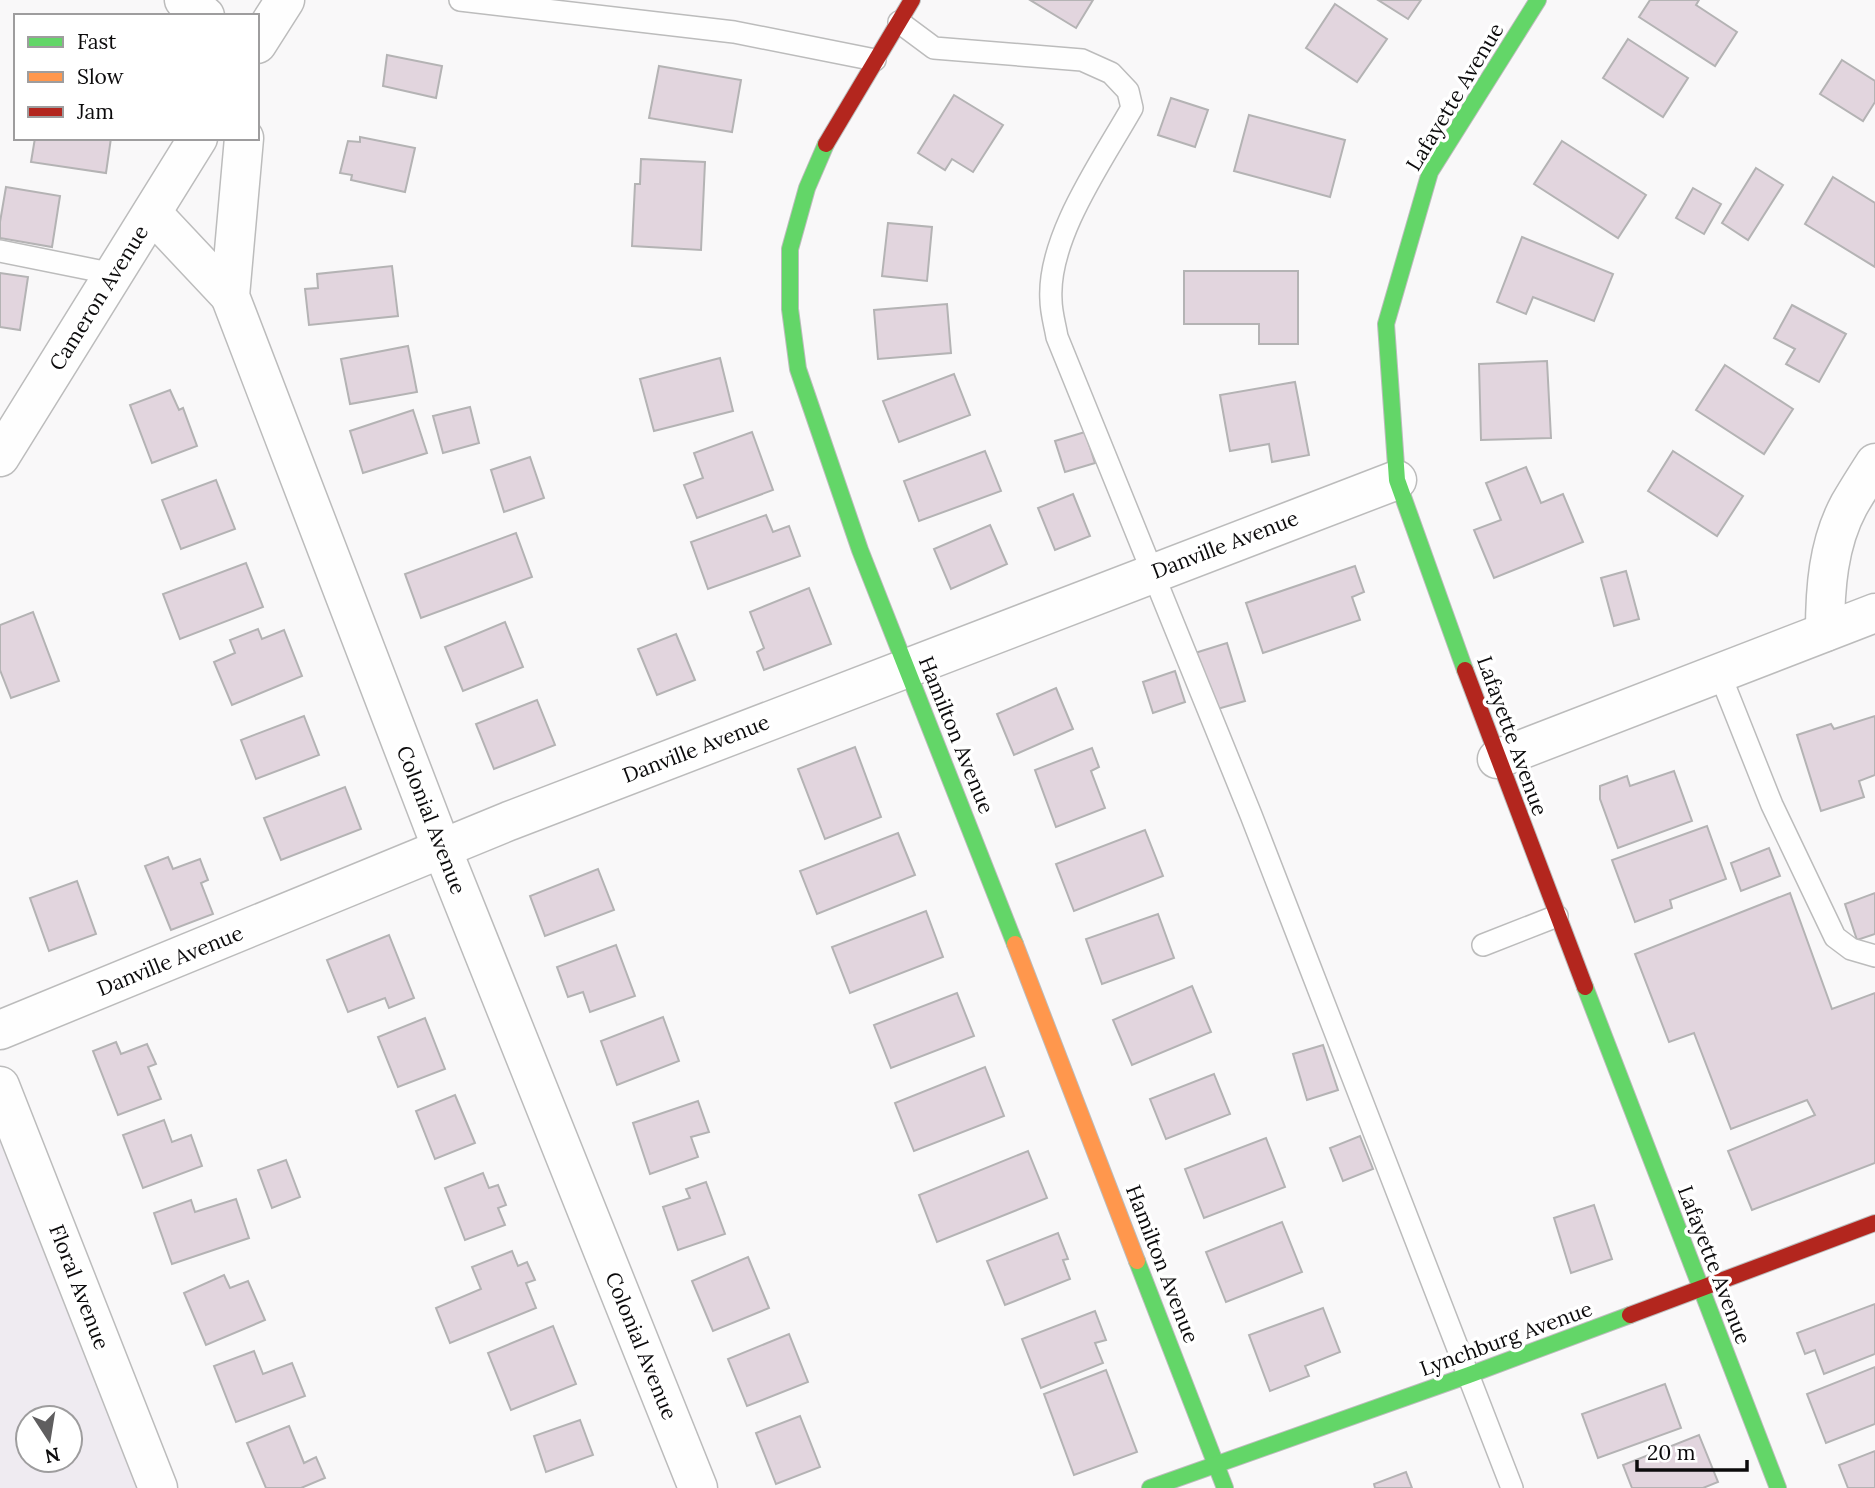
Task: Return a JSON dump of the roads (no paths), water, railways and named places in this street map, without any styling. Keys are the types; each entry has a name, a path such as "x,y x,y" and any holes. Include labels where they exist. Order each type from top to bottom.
{"street":[{"path":"184,0 202,14"},
{"path":"259,41 285,0"},
{"name":"Hamilton Avenue","path":"912,0 832,131 807,188 790,249 790,309 798,369 860,550 1225,1488"},
{"name":"Lafayette Avenue","path":"1538,0 1430,172 1385,324 1397,480 1497,759 1778,1488"},
{"name":"Cameron Avenue","path":"0,457 197,140"},
{"name":"Colonial Avenue","path":"244,140 230,296 442,849 698,1488"},
{"path":"152,214 230,296"},
{"path":"1825,632 1825,607 1832,550 1848,506 1875,463"},
{"name":"Danville Avenue","path":"0,1030 442,849 1153,572 1397,480"},
{"path":"1497,759 1875,613"},
{"name":"Floral Avenue","path":"0,1086 158,1488"},
{"name":"Lynchburg Avenue","path":"1150,1488 1469,1375 1875,1223"}],"lane":[{"path":"460,0 734,32 876,60"},
{"path":"899,22 934,48 1082,61 1111,73 1128,91 1132,108 1061,234 1052,270 1051,300 1058,337 1251,815 1513,1488"},
{"path":"0,251 114,274"},
{"path":"1719,672 1772,805 1835,937 1851,949 1875,956"},
{"path":"1483,946 1557,916"}]}
